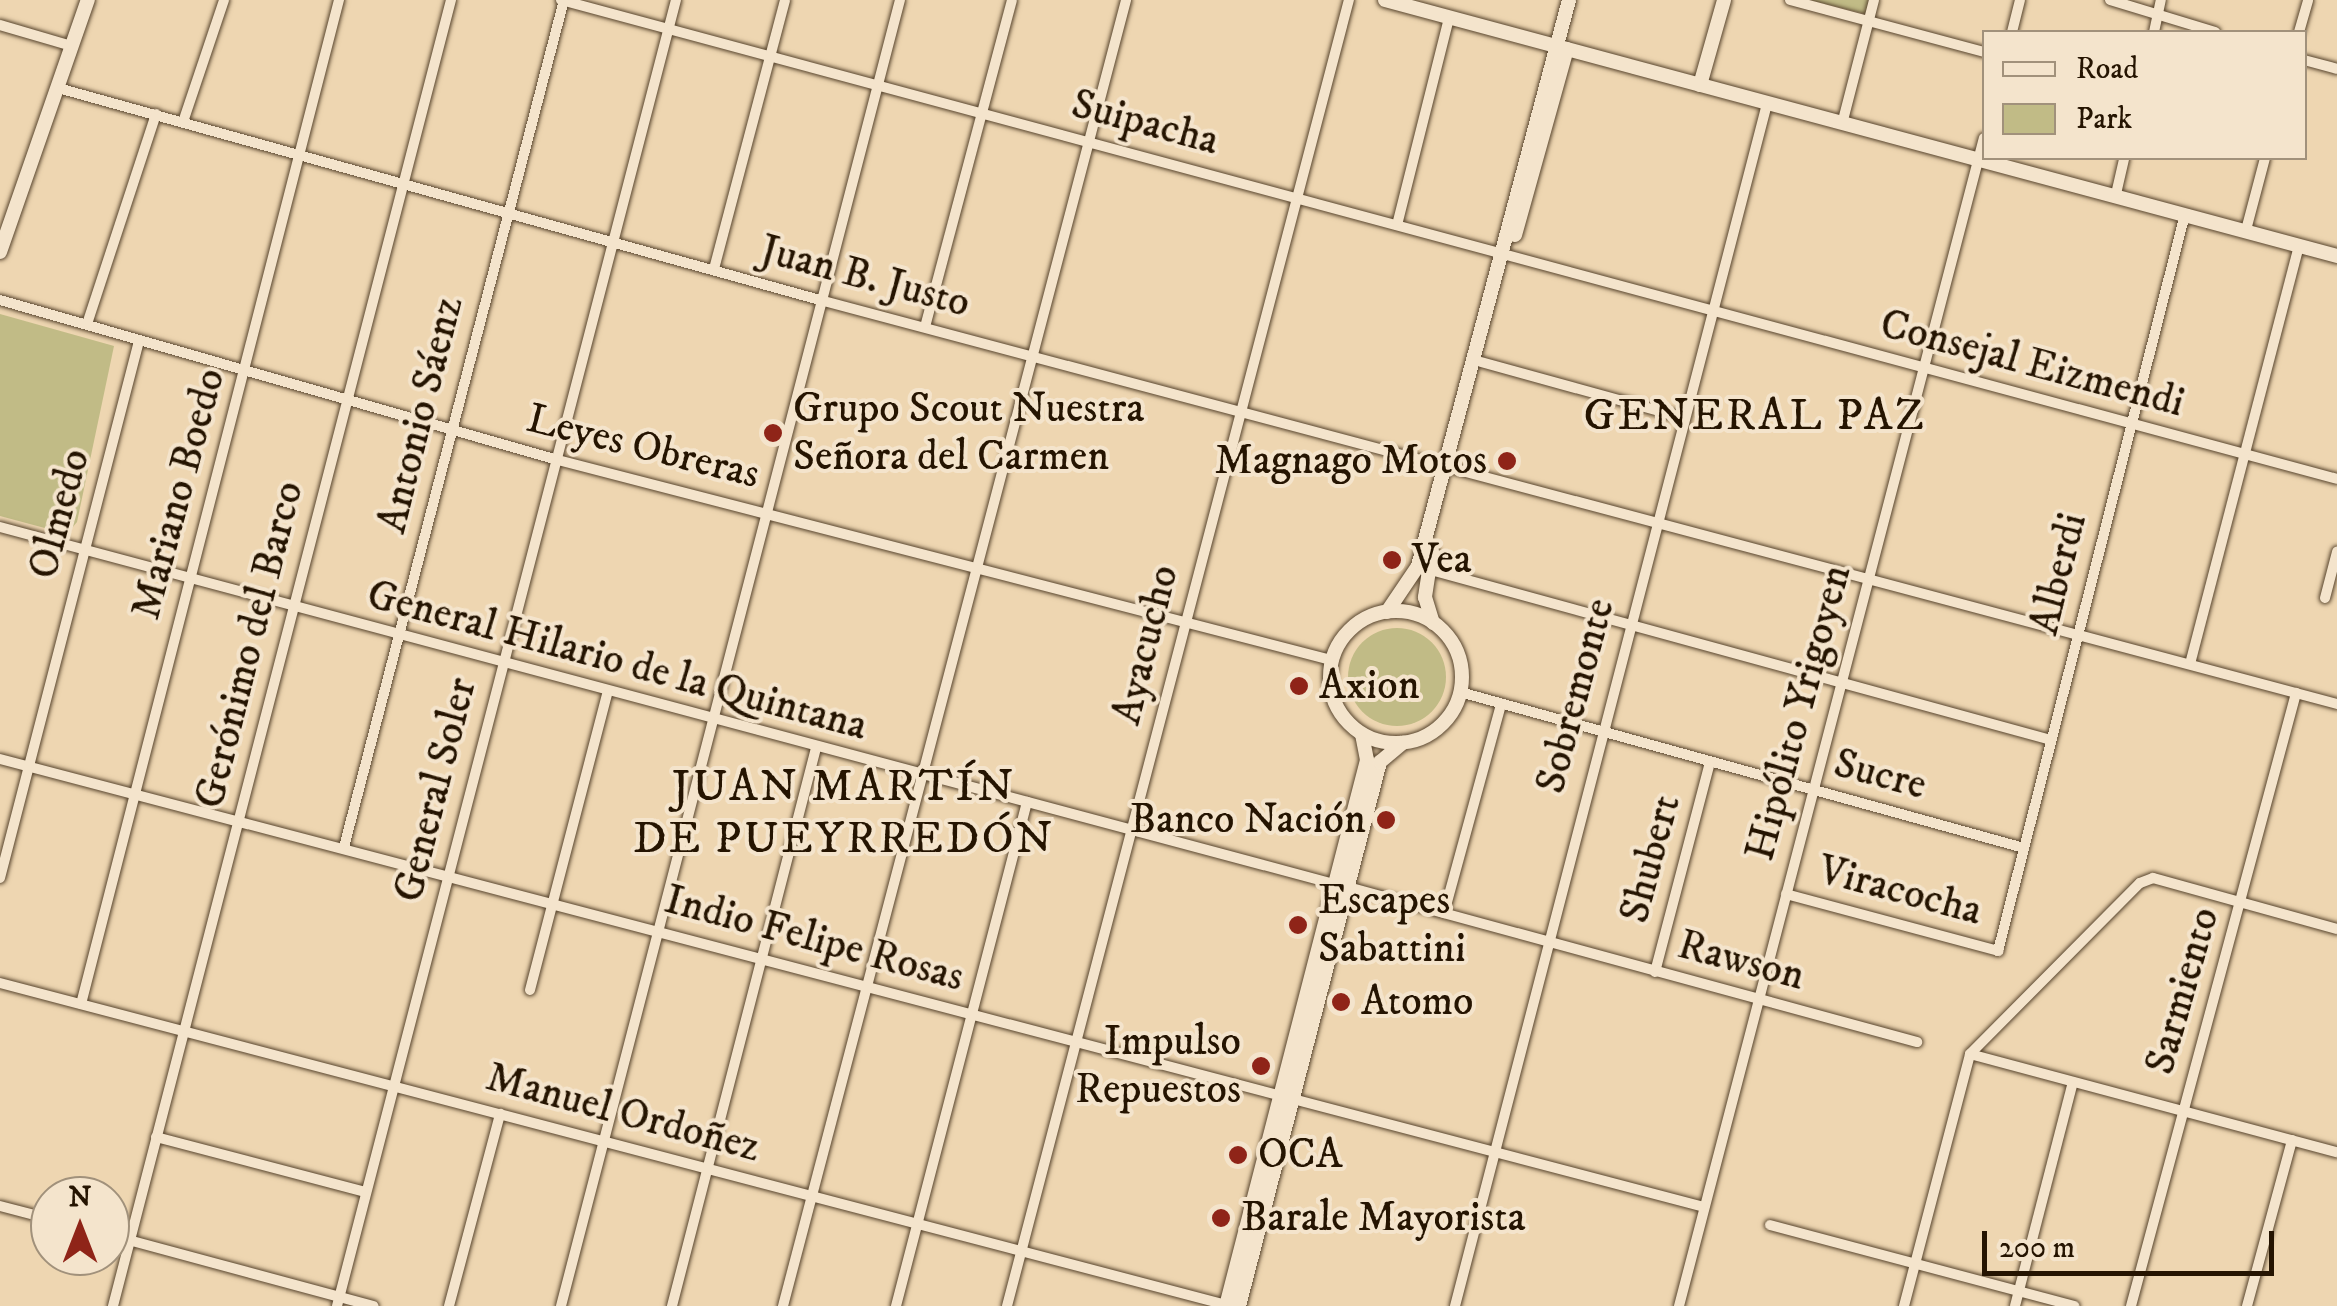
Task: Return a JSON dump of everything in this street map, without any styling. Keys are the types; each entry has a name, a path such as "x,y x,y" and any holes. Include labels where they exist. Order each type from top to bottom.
{"main road":[{"path":"0,252 2,235 88,0"},
{"path":"1386,0 1420,5 1450,18 1982,160"},
{"path":"1341,886 1380,762 1404,743 1440,726 1460,692 1457,654 1434,623 1425,597 1427,569 1449,466 1562,48 1569,0"},
{"path":"1700,85 1724,0"},
{"path":"1983,160 2337,256"},
{"path":"1227,1306 1341,886 1367,760 1362,734 1334,702 1332,660 1352,628 1387,612 1414,579 1481,362 1505,256"},
{"path":"1387,612 1434,623"},
{"path":"1362,734 1404,743"},
{"path":"1239,1306 1287,1095"}],"street":[{"path":"183,122 224,0"},
{"name":"Mariano Boedo","path":"81,1004 244,372 296,153 339,0"},
{"name":"Gerónimo del Barco","path":"130,1236 451,0"},
{"name":"Suipacha","path":"563,0 1711,312"},
{"name":"Antonio Sáenz","path":"344,848 563,0"},
{"name":"General Soler","path":"338,1302 676,0"},
{"path":"714,269 785,0"},
{"path":"561,1306 900,0"},
{"path":"925,327 1012,0"},
{"path":"783,1306 1126,0"},
{"name":"Ayacucho","path":"1007,1306 1349,0"},
{"path":"1790,0 1982,51"},
{"path":"1842,124 1874,0"},
{"path":"2012,30 2020,0"},
{"path":"2110,0 2208,30"},
{"path":"2154,30 2161,0"},
{"path":"2299,30 2308,0"},
{"path":"1397,226 1450,18"},
{"path":"0,26 72,46"},
{"path":"2307,61 2337,69"},
{"name":"Juan B. Justo","path":"58,88 820,300 1449,466 1867,582 2337,704"},
{"name":"Sobremonte","path":"1455,1306 1767,104"},
{"path":"87,324 156,114"},
{"name":"Hipólito Yrigoyen","path":"1679,1306 1982,146"},
{"path":"2116,194 2124,160"},
{"path":"2246,230 2264,160"},
{"name":"Alberdi","path":"1998,951 2185,214"},
{"path":"2190,664 2299,245"},
{"name":"Leyes Obreras","path":"0,300 554,459 1332,660"},
{"name":"Consejal Eizmendi","path":"1711,312 2337,478"},
{"name":"Olmedo","path":"0,878 139,340"},
{"path":"1481,362 1684,418"},
{"name":"General Hilario de la Quintana","path":"0,527 293,609 1547,942"},
{"path":"2325,598 2337,552"},
{"path":"1427,569 2051,740"},
{"path":"530,990 608,691"},
{"path":"1460,692 1604,731"},
{"name":"Sarmiento","path":"2132,1306 2296,693"},
{"path":"1444,914 1501,704"},
{"name":"Sucre","path":"1604,731 2024,848"},
{"path":"672,1306 816,748"},
{"name":"Indio Felipe Rosas","path":"0,759 1704,1207"},
{"name":"Shubert","path":"1655,972 1710,762"},
{"path":"896,1306 1027,802"},
{"path":"1904,1306 1970,1054 2140,884 2153,878 2337,929"},
{"name":"Viracocha","path":"1786,894 1998,951"},
{"name":"Rawson","path":"1547,942 1918,1042"},
{"name":"Manuel Ordoñez","path":"0,982 1227,1306"},
{"path":"1970,1054 2337,1152"},
{"path":"2016,1306 2073,1082"},
{"path":"449,1306 500,1114"},
{"path":"156,1137 366,1192"},
{"path":"2247,1306 2292,1140"},
{"path":"0,1206 30,1214"},
{"path":"1770,1225 2074,1306"},
{"path":"130,1240 338,1302 374,1306"},
{"name":"Gerónimo del Barco","path":"112,1306 120,1276"}],"green space":[{"path":"1810,0 1869,0 1866,14"},
{"path":"0,314 114,346 77,522 67,534 0,516"},
{"path":"1397,628 1416,632 1431,643 1442,658 1446,677 1442,696 1431,711 1416,722 1397,726 1378,722 1363,711 1352,696 1348,677 1352,658 1363,643 1378,632"}],"place":[{"name":"Grupo Scout Nuestra Señora del Carmen","path":"773,433"},
{"name":"Magnago Motos","path":"1507,461"},
{"name":"Vea","path":"1392,560"},
{"name":"Axion","path":"1299,686"},
{"name":"Banco Nación","path":"1386,820"},
{"name":"Escapes Sabattini","path":"1298,925"},
{"name":"Atomo","path":"1341,1002"},
{"name":"Impulso Repuestos","path":"1261,1066"},
{"name":"OCA","path":"1238,1155"},
{"name":"Barale Mayorista","path":"1221,1218"}],"district":[{"name":"GENERAL PAZ","path":"1755,417"},
{"name":"JUAN MARTÍN DE PUEYRREDÓN","path":"844,814"}]}
